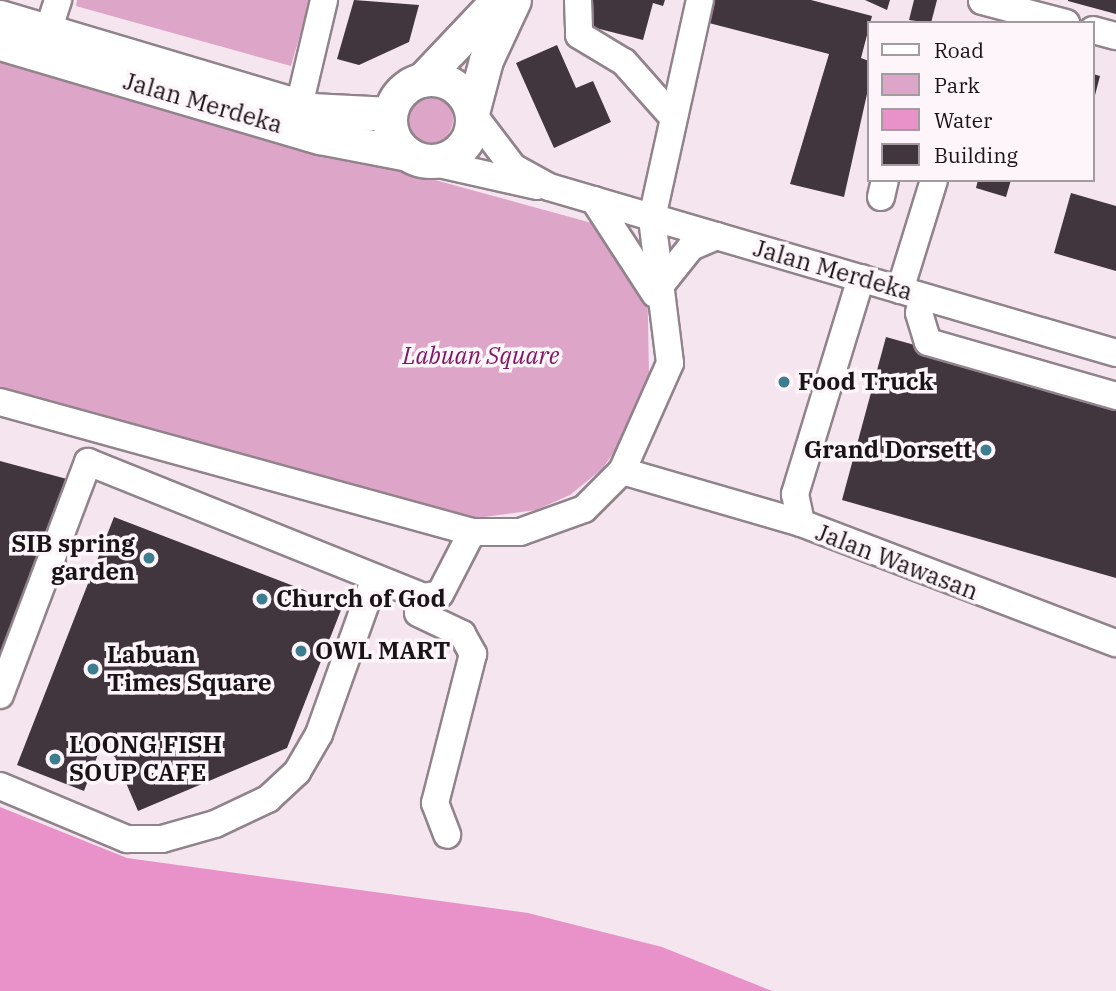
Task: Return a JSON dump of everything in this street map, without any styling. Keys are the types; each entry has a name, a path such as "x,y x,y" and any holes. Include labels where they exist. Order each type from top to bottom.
{"main road":[{"path":"498,0 422,80 401,92 390,114 393,136 417,157 461,148 486,60 514,0"},
{"name":"Jalan Merdeka","path":"0,17 53,15 299,106 339,114 390,114"},
{"name":"Jalan Merdeka","path":"0,43 320,137 417,157"},
{"path":"422,80 448,83 472,113"}],"street":[{"path":"299,106 324,0"},
{"path":"578,0 579,35 624,62 672,116"},
{"path":"0,402 472,532 548,526 584,509 622,471 670,363 652,218 699,0"},
{"path":"980,8 1055,21"},
{"path":"1095,31 1116,36"},
{"name":"Jalan Merdeka","path":"472,113 513,167 550,187"},
{"name":"Jalan Merdeka","path":"417,157 503,183 550,187 1116,354"},
{"path":"934,182 912,293 928,342 1116,396"},
{"path":"594,200 661,297"},
{"path":"661,297 691,247 717,236"},
{"name":"Jalan Wawasan","path":"861,278 795,494 801,523 1116,643"},
{"path":"0,695 88,462 424,597 440,594 472,532"},
{"path":"622,471 801,523"},
{"path":"0,786 127,839 162,839 215,824 268,799 297,772 319,734 375,578"},
{"path":"418,613 462,635 473,654 435,803 447,835"}],"green space":[{"path":"77,0 310,0 291,66 76,6"},
{"name":"Labuan Square","path":"0,61 632,234 647,266 649,377 632,427 602,469 570,495 536,510 469,519 0,390"},
{"path":"428,94 445,102 453,119 445,136 428,144 411,136 403,119 411,102"}],"water":[{"path":"0,807 127,858 528,913 662,947 772,991 0,991"}],"building":[{"path":"354,0 419,5 409,42 359,65 337,59"},
{"path":"590,0 665,0 663,6 653,3 643,40 584,25"},
{"path":"710,0 811,0 872,16 871,21 867,21 867,35 861,58 867,60 867,94 844,197 790,184 829,54 705,22"},
{"path":"865,0 890,0 887,10"},
{"path":"914,0 937,0 932,21 909,20"},
{"path":"1068,0 1116,0 1116,14 1068,1"},
{"path":"557,45 576,88 593,81 611,122 554,148 516,63"},
{"path":"1095,75 1100,76 1095,95"},
{"path":"978,182 1010,182 1006,197 976,188"},
{"path":"1071,193 1116,206 1116,271 1054,253"},
{"name":"Grand Dorsett","path":"886,337 1116,401 1116,578 842,500"},
{"path":"0,461 78,482 0,683"},
{"name":"Labuan Times Square","path":"114,517 343,605 287,748 138,811 115,757 100,749 84,791 17,765"}],"place":[{"name":"Food Truck","path":"784,382"},
{"name":"Grand Dorsett","path":"986,450"},
{"name":"SIB spring garden","path":"149,558"},
{"name":"Church of God","path":"262,599"},
{"name":"OWL MART","path":"301,651"},
{"name":"Labuan Times Square","path":"93,669"},
{"name":"LOONG FISH SOUP CAFE","path":"55,759"}]}
